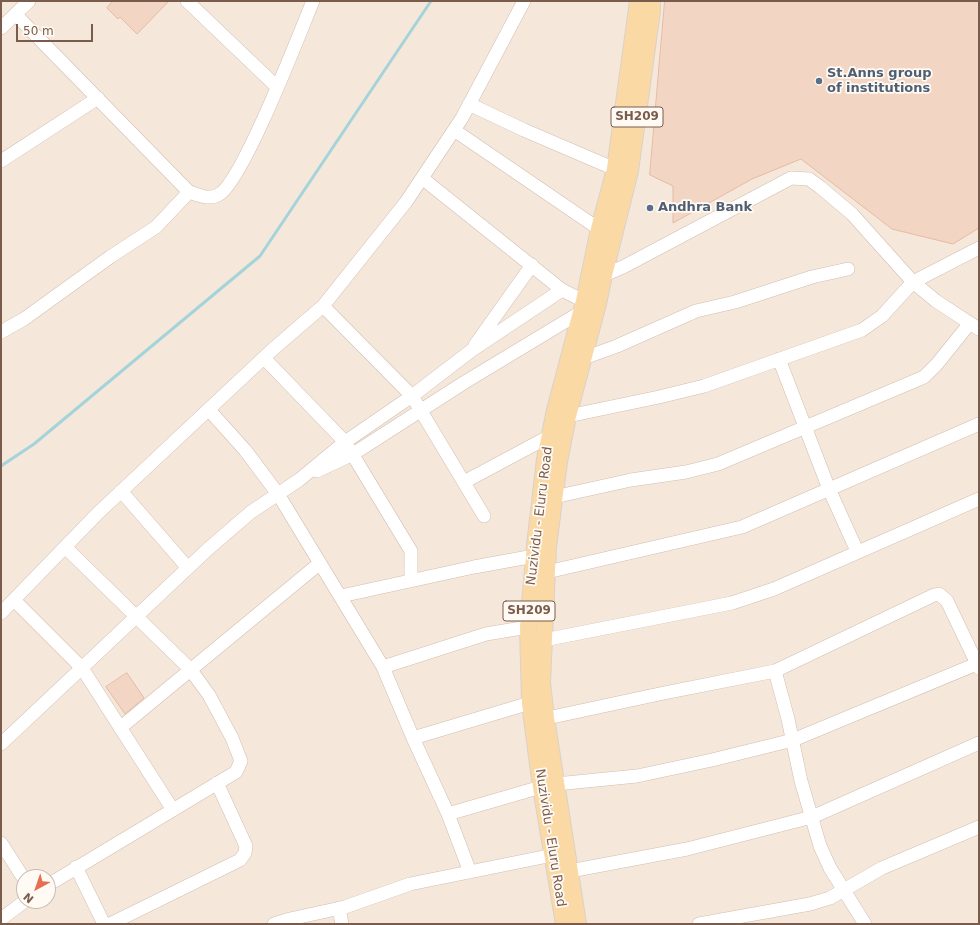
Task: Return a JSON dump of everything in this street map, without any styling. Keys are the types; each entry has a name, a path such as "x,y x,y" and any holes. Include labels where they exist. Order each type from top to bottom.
{"main road":[{"path":"588,306 597,273 599,229 615,169 638,1"},
{"name":"SH209","path":"597,273 630,172 652,11 652,1"},
{"name":"Nuzividu - Eluru Road","path":"578,924 570,871 549,786 539,720 547,572 554,497 568,416 584,358 588,306"},
{"name":"Nuzividu - Eluru Road","path":"539,720 530,703 528,627 540,495 550,436 588,306"},
{"name":"Nuzividu - Eluru Road","path":"549,786 553,855 564,924"}],"street":[{"path":"1,28 30,1"},
{"path":"187,1 277,87"},
{"path":"16,15 189,192 206,197 218,195 227,188 255,137 312,1"},
{"path":"1,613 65,546 121,491 264,358 323,306 406,202 454,130 470,104 524,1"},
{"path":"1,161 98,98"},
{"path":"470,104 524,130 596,159 615,169"},
{"path":"454,130 599,229"},
{"path":"299,480 353,454 421,409 588,306 562,290 422,178"},
{"path":"554,497 718,464 924,377 975,326 936,301 913,282 892,260 871,234 830,195 809,179 791,178 688,233 597,273"},
{"path":"1,332 24,319 110,257 156,227 189,192"},
{"path":"568,416 704,386 862,330 882,316 913,282 979,248"},
{"path":"469,352 532,265"},
{"path":"584,358 618,346 696,311 735,302 806,279 848,269"},
{"path":"1,744 136,616 252,512 299,480 345,442 412,396 469,352 562,290"},
{"path":"323,306 412,396 484,516"},
{"path":"264,358 345,442 353,454 411,551 411,581"},
{"path":"779,359 829,489 857,551"},
{"path":"209,410 244,450 278,494 383,667 413,738 448,814 470,872"},
{"path":"547,572 742,527 979,424"},
{"path":"464,482 550,436"},
{"path":"121,491 188,568"},
{"path":"544,640 732,603 774,589 857,551 979,499"},
{"path":"56,880 236,772 241,760 232,738 209,696 190,669 65,546"},
{"path":"341,596 534,556"},
{"path":"120,728 320,563"},
{"path":"448,814 549,786 637,776 712,760 793,740 978,665 947,600 938,594 774,671 539,720"},
{"path":"14,600 82,668 173,810"},
{"path":"383,667 486,634 528,627"},
{"path":"774,671 820,846 830,868 865,924"},
{"path":"413,738 530,703"},
{"path":"570,871 687,849 812,817 979,743"},
{"path":"110,924 240,860 245,853 246,846 217,783"},
{"path":"699,924 810,904 830,898 843,889 902,858 979,827"},
{"path":"1,843 18,869"},
{"path":"274,924 339,908 410,884 553,855"},
{"path":"76,867 104,924"},
{"path":"1,918 16,907"},
{"path":"339,908 342,924"}],"shaded area":[{"path":"1,1 979,1 979,924 1,924"}],"building":[{"path":"113,1 169,1 137,34 120,17 118,19 107,8"},
{"name":"St.Anns group of institutions","path":"665,1 979,1 979,228 953,244 892,229 801,159 752,179 673,223 673,186 650,175"},
{"path":"127,673 144,698 125,714 106,687"}],"waterway":[{"path":"1,466 34,444 260,256 431,1"}],"place":[{"name":"St.Anns group of institutions","path":"819,81"},
{"name":"Andhra Bank","path":"650,208"}]}
